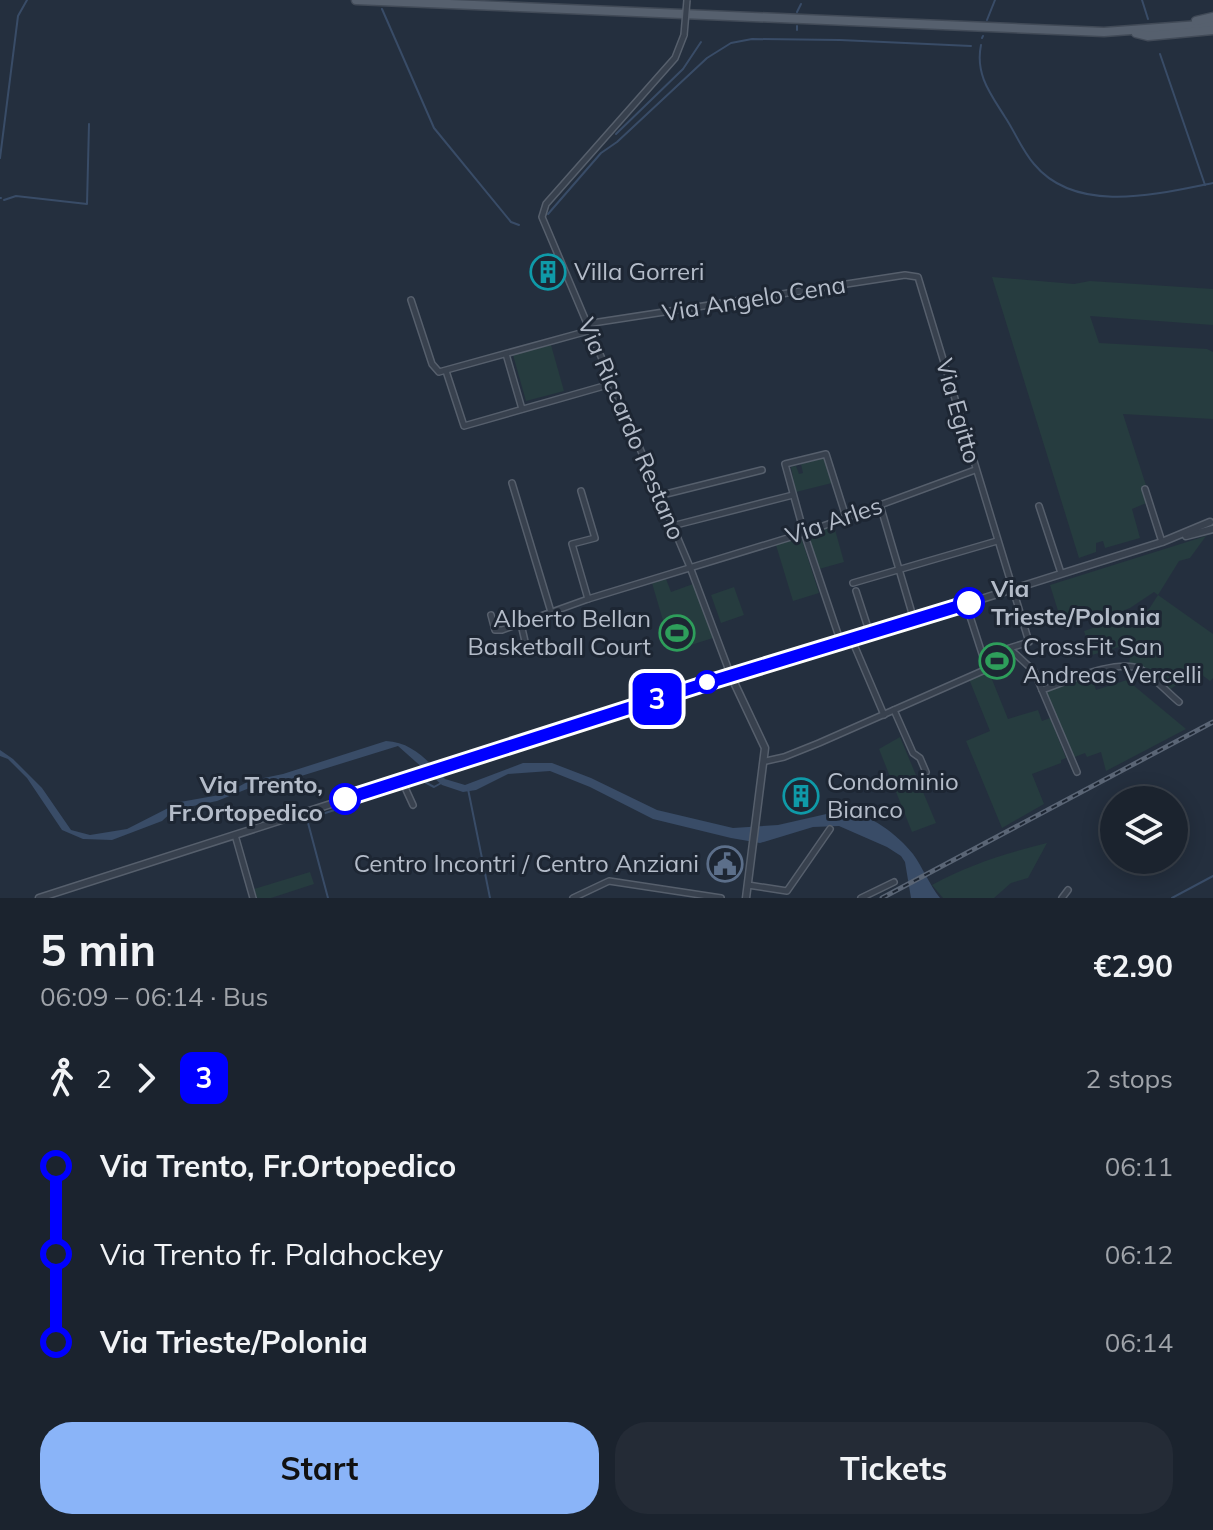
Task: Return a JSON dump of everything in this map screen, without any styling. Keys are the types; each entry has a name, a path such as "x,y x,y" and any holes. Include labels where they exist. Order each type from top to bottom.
{"main road":[{"path":"356,0 1104,32 1213,24"},
{"path":"1104,32 1124,26 1180,23 1213,17"},
{"path":"1128,31 1148,36 1213,30"}],"street":[{"name":"Via Riccardo Restano","path":"687,0 684,35 675,58 542,211 542,217 690,567 731,676 762,739 766,761 746,898"},
{"name":"Via Angelo Cena","path":"446,371 587,328 905,275 918,277 921,281"},
{"name":"Via Egitto","path":"921,281 975,470 1029,642 1009,649"},
{"path":"411,300 432,364 439,372 446,371 464,426 611,384"},
{"path":"506,354 522,409"},
{"path":"841,643 804,533 785,464 826,454 846,517"},
{"path":"658,496 762,470"},
{"name":"Via Arles","path":"521,624 588,599 804,533 975,470"},
{"path":"512,483 551,612"},
{"path":"1145,489 1162,542"},
{"path":"581,491 595,538 572,544 588,599"},
{"path":"672,526 793,495"},
{"path":"880,505 914,620"},
{"path":"1039,506 1061,573"},
{"path":"39,898 235,835 404,786 439,769 1212,524"},
{"path":"853,583 997,541"},
{"path":"856,591 870,634"},
{"path":"766,761 784,757 987,669 966,604"},
{"path":"491,615 495,630 521,624 527,650"},
{"path":"855,647 884,715"},
{"path":"984,656 1009,649 1034,671 1077,772"},
{"path":"1042,690 1117,666 1131,666 1143,670 1179,702"},
{"path":"894,710 913,753 920,758 926,772"},
{"path":"404,786 413,805"},
{"path":"748,885 787,891 830,829"},
{"path":"235,835 253,898"},
{"path":"573,898 609,881 719,898"},
{"path":"861,898 894,882"},
{"path":"1063,898 1068,890"}],"green space":[{"path":"992,277 1074,284 1090,281 1213,289 1213,325 1090,316 1099,343 1207,349 1213,352 1213,419 1123,414 1151,501 1132,509 1140,538 1105,548 1103,541 1096,543 1096,552 1079,558"},
{"path":"551,345 564,391 526,401 513,355"},
{"path":"824,458 832,483 796,492 791,467 796,466 799,474 803,473 801,464"},
{"path":"834,526 844,562 819,569 808,535"},
{"path":"1206,536 1190,558 1179,561 1158,595 1154,592 1130,608 1099,620 1095,615 1063,627 1050,585"},
{"path":"801,537 819,593 793,601 776,545"},
{"path":"666,579 671,592 693,584 713,638 672,651 652,583"},
{"path":"734,587 744,615 721,623 711,595"},
{"path":"1158,595 1213,634 1213,678 1210,681 1197,671 1169,690 1144,668 1129,663 1132,643 1092,655 1084,631 1149,609"},
{"path":"989,672 1008,719 1038,710 1042,721 1050,718 1066,758 1032,774 1044,804 1002,828 966,741 990,731 969,679"},
{"path":"1091,676 1096,690 1127,680 1186,729 1106,771 1101,752 1072,758 1045,691"},
{"path":"900,737 936,823 912,832 879,749"},
{"path":"1047,843 1028,878 1011,883 994,898 943,898 932,885 988,860"},
{"path":"310,872 314,884 271,898 257,898 254,889"}],"water":[{"path":"386,741 412,749 445,779 465,785 523,763 552,763 657,810 733,828 778,825 844,810 854,812 882,826 907,847 940,898 911,898 905,862 901,856 839,826 813,827 760,843 731,838 653,819 550,771 508,774 476,790 463,792 442,785 398,746 285,781 252,787 217,801 174,810 162,821 112,840 83,839 62,830 27,778 8,759 0,756 0,750 42,788 71,830 90,835 127,829 180,802 225,794 249,781 283,774"}],"waterway":[{"path":"0,158 18,16 27,0"},
{"path":"987,20 995,0"},
{"path":"1142,0 1148,19"},
{"path":"797,12 801,4"},
{"path":"382,9 434,128 511,222 519,225"},
{"path":"548,214 601,153 617,142 707,58 731,43 752,39 840,40 971,46"},
{"path":"616,134 683,69 701,42"},
{"path":"981,45 980,65 989,91 1030,159 1051,180 1072,190 1119,197 1213,183"},
{"path":"1160,54 1205,185"},
{"path":"4,200 16,196 87,204 89,124"},
{"path":"328,898 307,819 423,781 434,787 443,782"},
{"path":"468,789 490,898"},
{"path":"1172,898 1213,876"}],"railway":[{"path":"882,898 1213,722"}],"bus line":[{"name":"3","path":"345,799 969,603"}],"place":[{"name":"Villa Gorreri","path":"548,272"},
{"name":"Via Trieste/Polonia","path":"969,603"},
{"name":"Alberto Bellan Basketball Court","path":"677,633"},
{"name":"CrossFit San Andreas Vercelli","path":"997,661"},
{"name":"Condominio Bianco","path":"801,796"},
{"name":"Via Trento, Fr.Ortopedico","path":"345,799"},
{"name":"Centro Incontri / Centro Anziani","path":"725,864"}]}
